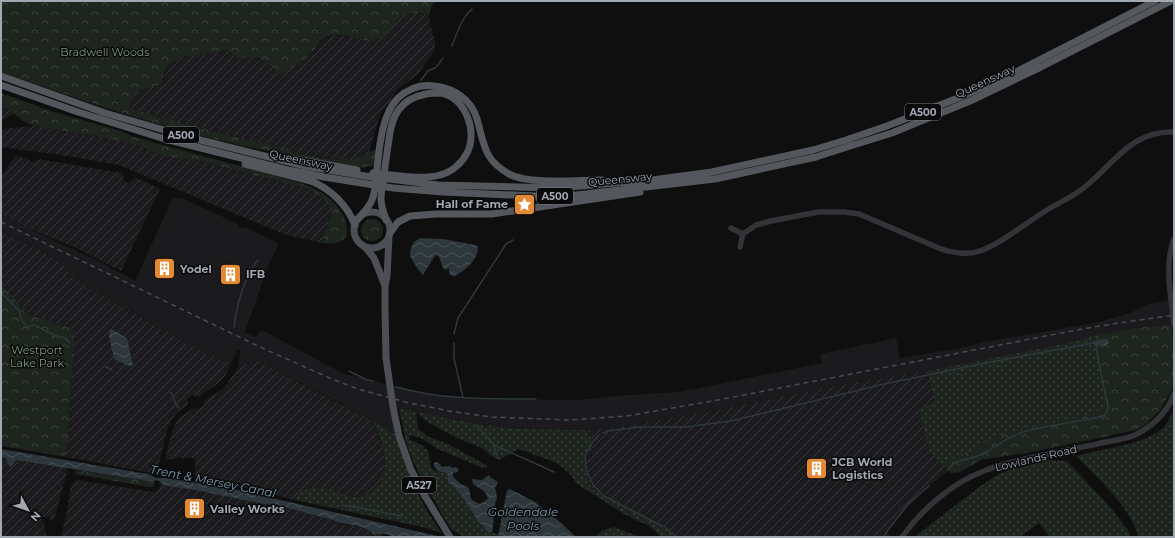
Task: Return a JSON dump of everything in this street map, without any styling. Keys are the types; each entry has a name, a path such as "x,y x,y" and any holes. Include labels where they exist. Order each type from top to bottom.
{"highway":[{"name":"Queensway","path":"1,85 115,124 194,147 281,168 438,185 556,188 664,179 712,172 813,150 887,126 958,98 1010,75 1155,1"},
{"name":"Queensway","path":"394,181 442,192 559,197 715,179 816,157 892,133 970,101 1171,1"},
{"name":"A500","path":"1,76 105,113 223,147 365,177"},
{"path":"115,124 155,140 311,181 328,189 356,222 368,208 374,196 382,133 391,108 403,94 415,88 427,85 448,89 466,100 475,112 482,141 489,157 500,168 514,177 539,180 664,179"},
{"path":"365,177 394,181 423,176 439,176 451,171 459,164 469,150 471,141 470,122 461,106 450,97 442,94 430,94 414,97 396,112 390,129 381,198 386,220"},
{"path":"389,235 398,222 410,216 436,214 492,214 598,199 715,179"}],"main road":[{"path":"373,212 386,220 390,229 389,235 382,245 377,248 364,247 354,236 356,222 362,215 373,212"},
{"name":"A527","path":"389,235 387,277 385,286 386,358 392,407 399,436 411,470 448,534"},
{"name":"A527","path":"364,247 374,258 385,286"}],"street":[{"path":"740,247 743,234 756,224 818,212 844,212 859,214 941,250 953,253 979,251 994,244 1080,190 1135,141 1152,134 1174,132"},
{"path":"731,228 743,234"},
{"path":"1174,238 1170,256 1170,296 1174,324"},
{"name":"Lowlands Road","path":"902,537 936,501 957,485 970,478 1006,463 1133,436 1152,425 1160,417 1172,401 1174,394"}],"shaded area":[{"path":"412,12 429,16 435,41 435,49 418,74 398,89 380,115 366,163 292,153 291,149 211,131 129,108 135,93 142,89 161,84 170,63 185,56 198,56 225,50 230,52 238,59 253,57 266,62 279,75 311,53 325,38 334,35 372,40 383,37 395,21 403,15"},
{"path":"1,98 17,112 1,121"},
{"path":"34,126 106,138 149,148 148,150 193,161 196,160 309,189 317,193 330,205 333,210 322,243 286,235 119,165 55,154 1,147 1,129"},
{"path":"16,155 34,162 38,159 122,173 124,181 128,183 135,177 160,189 121,271 74,247 25,227 1,214 1,176"},
{"path":"173,197 184,199 238,224 242,229 245,227 278,243 268,266 245,332 255,337 262,330 346,375 454,398 578,400 679,392 822,363 820,354 896,338 900,358 1099,322 1130,313 1148,304 1169,300 1172,326 1136,328 945,368 834,386 718,410 631,425 586,430 520,429 480,425 389,406 395,434 338,402 258,361 239,366 240,354 242,352 237,349 231,364 194,347 96,292 71,275 63,265 42,251 1,232 1,214 25,227 94,259 135,281"},
{"path":"1,232 42,251 63,265 71,275 96,292 194,347 231,364 221,381 199,397 192,395 187,399 188,405 178,412 172,419 168,427 157,471 151,473 67,457 75,330 28,314 1,284"},
{"path":"1095,336 1110,436 1031,452 978,456 946,472 928,487 899,516 886,532 890,535 889,537 676,537 653,520 592,489 583,464 593,441 586,430 631,425 718,410 834,386 945,368"},
{"path":"258,361 373,421 385,454 386,469 381,482 375,490 367,495 357,497 342,495 322,488 299,491 295,500 242,487 195,479 195,458 165,460 172,431 178,419 193,408 198,409 203,406 204,401 221,390 227,384 239,366"},
{"path":"1,457 6,458 9,466 16,460 68,468 54,520 51,521 49,517 42,517 41,519 43,520 47,537 1,537"},
{"path":"77,480 154,492 159,489 160,482 164,485 264,504 273,504 333,520 341,524 366,528 373,534 382,534 382,537 61,537 70,490 72,484"}],"green space":[{"name":"Bradwell Woods","path":"1,1 436,1 431,7 429,16 417,13 408,13 401,17 381,38 367,40 335,35 324,38 305,59 279,75 266,62 251,57 238,59 230,52 225,50 198,56 185,56 170,63 165,71 161,84 137,92 134,95 129,108 211,131 291,149 292,153 344,160 358,158 379,148 376,167 366,166 366,168 272,152 202,136 112,110 1,72"},
{"path":"1,93 54,112 121,131 134,137 306,185 323,194 339,208 347,226 346,237 342,241 335,243 322,243 333,210 322,198 309,189 196,160 193,161 176,157 174,158 148,150 148,148 106,138 34,126 23,121 1,103"},
{"path":"372,219 380,222 383,230 380,238 372,241 364,238 361,230 364,222"},
{"name":"Westport Lake Park","path":"1,284 28,314 75,330 67,457 1,446"},
{"path":"1172,326 1174,384 1161,409 1145,425 1136,430 1031,452 981,460 960,472 951,473 942,465 994,438 1013,432 1093,414 1106,406 1095,336 1136,328"},
{"path":"1095,336 1106,406 1093,414 1013,432 994,438 942,465 930,451 920,414 921,408 935,402 928,371"},
{"path":"399,408 480,425 520,429 586,430 593,441 583,464 592,489 653,520 676,537 661,537 649,526 624,514 577,484 571,475 557,463 519,449 499,460 482,448 457,438 426,421 416,412 418,429 429,437 448,444 488,466 485,468 480,467 436,448 423,439 410,435 409,439 427,449 431,467 436,471 448,475 450,483 459,491 475,517 483,525 486,531 498,534 498,537 464,537 451,529 418,472 407,446"},
{"path":"1174,410 1174,537 1138,537 1129,515 1121,504 1103,483 1076,456 1133,443 1144,439 1162,429"},
{"path":"373,421 395,434 414,486 434,522 442,533 422,527 295,500 299,491 314,488 324,488 353,497 362,496 374,490 381,480 384,472 385,455"},
{"path":"1048,460 1067,461 1110,507 1128,530 1131,537 1050,537 1039,523 1020,537 914,537 997,475 1015,467"},
{"path":"76,470 151,482 155,480 153,487 149,487 75,474"},
{"path":"614,527 640,537 597,537 601,531"}],"water":[{"path":"421,238 443,239 475,245 478,247 476,256 471,264 464,270 455,276 452,276 449,273 449,268 445,270 442,266 440,258 437,255 434,257 423,275 410,256 412,245"},
{"path":"110,330 113,330 127,338 133,366 129,366 114,359 109,336"},
{"path":"1105,339 1109,342 1106,346 1097,346 1093,343 1094,341"},
{"path":"1,449 148,474 156,478 166,478 224,487 442,537 393,537 387,534 373,534 365,528 273,504 264,504 164,485 156,480 151,482 16,460 12,466 9,466 6,458 1,457"},
{"name":"Goldendale Pools","path":"437,462 442,467 456,467 458,472 453,473 453,477 461,484 468,487 471,499 480,504 488,499 485,492 473,484 472,479 482,480 489,475 498,482 495,488 497,497 494,508 495,512 492,532 489,533 486,531 483,525 478,522 459,492 448,482 448,476 438,471 434,466 434,463"},
{"name":"Goldendale Pools","path":"510,489 535,502 576,537 498,537 507,490"}],"waterway":[{"path":"452,46 462,22 472,9"},
{"path":"421,80 428,71 435,68 443,58"},
{"path":"454,334 458,318 506,244 513,240"},
{"path":"234,327 237,309 245,283 248,275 258,260"},
{"path":"1,292 20,312 20,317 24,324 28,327 34,325 54,335 65,338 70,343"},
{"path":"454,343 454,358 463,398"},
{"path":"603,433 639,427 686,427 731,421 880,385 985,363 1093,343"},
{"path":"948,470 954,463 973,458 1017,434 1105,415 1108,407 1096,348 1097,346"},
{"path":"106,367 112,370"},
{"path":"349,371 367,380 373,381"},
{"path":"396,387 448,397 483,399 536,399"},
{"path":"170,392 179,408"},
{"path":"476,424 494,445 554,472"},
{"path":"599,435 592,443 585,456 586,469 593,485 604,496 666,528 677,537"},
{"path":"494,445 497,457"},
{"path":"885,534 909,503 929,486"},
{"path":"342,505 401,516"}],"railway":[{"path":"1,222 260,347 332,379 358,389 409,403 449,411 492,417 569,420 627,416 718,400 1082,329 1174,315"}],"place":[{"name":"Hall of Fame","path":"524,204"},
{"name":"Yodel","path":"164,269"},
{"name":"IFB","path":"230,274"},
{"name":"JCB World Logistics","path":"817,468"},
{"name":"Valley Works","path":"194,509"}],"water label":[{"name":"Trent & Mersey Canal","path":"213,481"}]}
